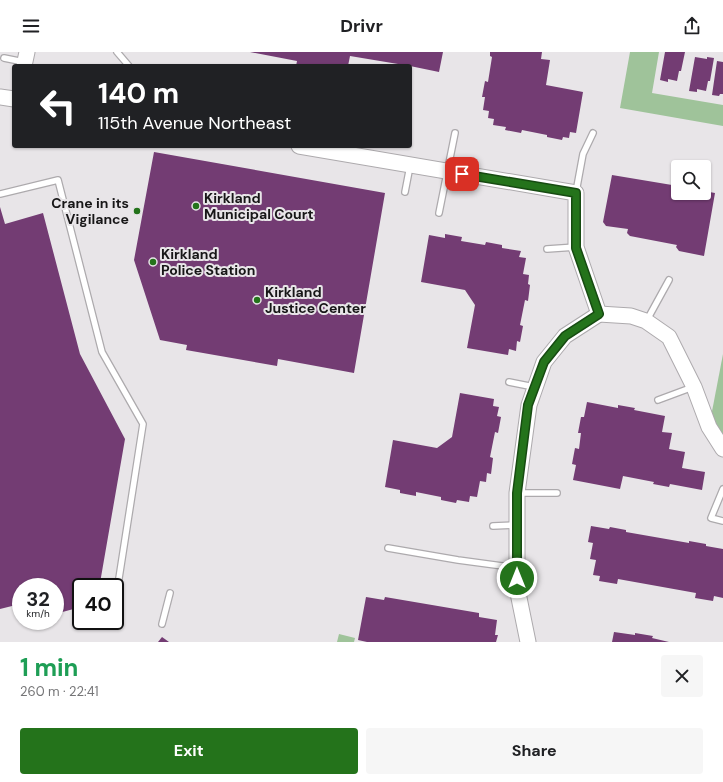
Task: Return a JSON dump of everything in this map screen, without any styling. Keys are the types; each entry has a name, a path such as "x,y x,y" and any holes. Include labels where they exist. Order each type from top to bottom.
{"street":[{"path":"0,97 12,99"},
{"path":"311,148 576,193 576,248 599,314"},
{"path":"528,642 517,588 517,493 528,405 544,362 565,336 599,314 631,316 646,321 669,337 694,386 709,427 723,449"}],"lane":[{"path":"117,52 127,64"},
{"path":"4,58 25,60"},
{"path":"440,213 455,132"},
{"path":"576,193 583,154 592,133"},
{"path":"406,192 410,165"},
{"path":"0,194 58,180 102,352 143,424 119,578"},
{"path":"548,248 576,248"},
{"path":"646,321 669,280"},
{"path":"509,382 535,387"},
{"path":"658,400 694,386"},
{"path":"723,489 711,518 723,521"},
{"path":"517,493 557,493"},
{"path":"493,526 517,525"},
{"path":"388,548 517,568"},
{"path":"162,624 170,593"}],"green space":[{"path":"630,52 659,52 652,93 723,105 723,126 620,108"},
{"path":"723,354 723,449 709,427"},
{"path":"339,634 355,638 354,642 337,642"}],"building":[{"path":"250,52 443,52 439,72 412,66 412,64 398,64 350,56 348,64 296,64 297,61"},
{"path":"490,52 542,52 541,59 550,60 546,85 583,92 576,133 570,132 569,138 563,137 562,140 547,137 547,135 522,130 521,133 505,130 506,127 493,125 494,119 488,118 489,111 483,110 485,97 482,97 485,81 488,82 492,57 490,56"},
{"path":"665,52 685,52 677,81 668,79 668,82 660,80"},
{"path":"695,57 707,59 707,57 714,58 710,81 708,81 706,91 697,89 697,92 689,91"},
{"path":"717,61 723,62 723,94 720,94 719,96 712,95"},
{"name":"Kirkland Justice Center","path":"154,152 385,193 354,373 278,359 277,366 186,350 187,345 160,340 134,260"},
{"path":"612,175 671,185 671,200 711,200 711,192 715,193 704,256 679,251 676,247 677,245 630,236 627,233 628,229 606,226 603,222"},
{"path":"0,207 5,224 43,213 80,354 125,439 101,578 72,578 72,609 64,612 64,578 12,578 12,606 0,609"},
{"path":"445,234 462,237 461,241 485,245 486,242 502,245 502,248 521,251 519,257 526,258 523,274 529,275 528,284 530,285 528,301 525,300 520,325 523,326 520,342 517,341 516,351 509,349 508,355 467,348 475,305 465,290 421,282 429,235 445,238"},
{"path":"460,393 494,399 493,406 499,407 497,416 501,417 498,433 495,432 490,457 493,458 491,474 487,473 486,482 480,481 477,497 470,496 469,502 457,500 456,503 441,500 441,497 416,492 416,496 400,493 400,490 385,487 393,440 437,448 452,437"},
{"path":"587,402 618,408 618,405 635,408 634,410 665,416 662,432 672,433 669,449 685,452 682,468 705,472 702,490 670,484 669,487 653,484 654,482 623,476 620,489 573,480 576,465 572,464 575,448 579,449 581,433 578,433 581,417 584,417"},
{"path":"591,526 609,529 610,527 626,530 626,532 689,543 689,541 723,549 723,598 714,596 713,601 695,598 696,593 618,579 617,584 599,581 600,576 593,575 596,560 590,559 593,543 588,542"},
{"path":"366,597 384,600 385,597 479,613 479,617 497,620 495,635 498,635 496,642 367,642 358,640"},
{"path":"614,632 653,636 652,638 669,642 612,642"},
{"path":"162,637 169,642 158,642"}],"place":[{"name":"Kirkland Municipal Court","path":"196,206"},
{"name":"Crane in its Vigilance","path":"137,211"},
{"name":"Kirkland Police Station","path":"153,262"},
{"name":"Kirkland Justice Center","path":"257,300"}],"route":[{"path":"462,174 576,193 576,248 599,314 565,336 544,362 528,405 517,493 517,578"}]}
